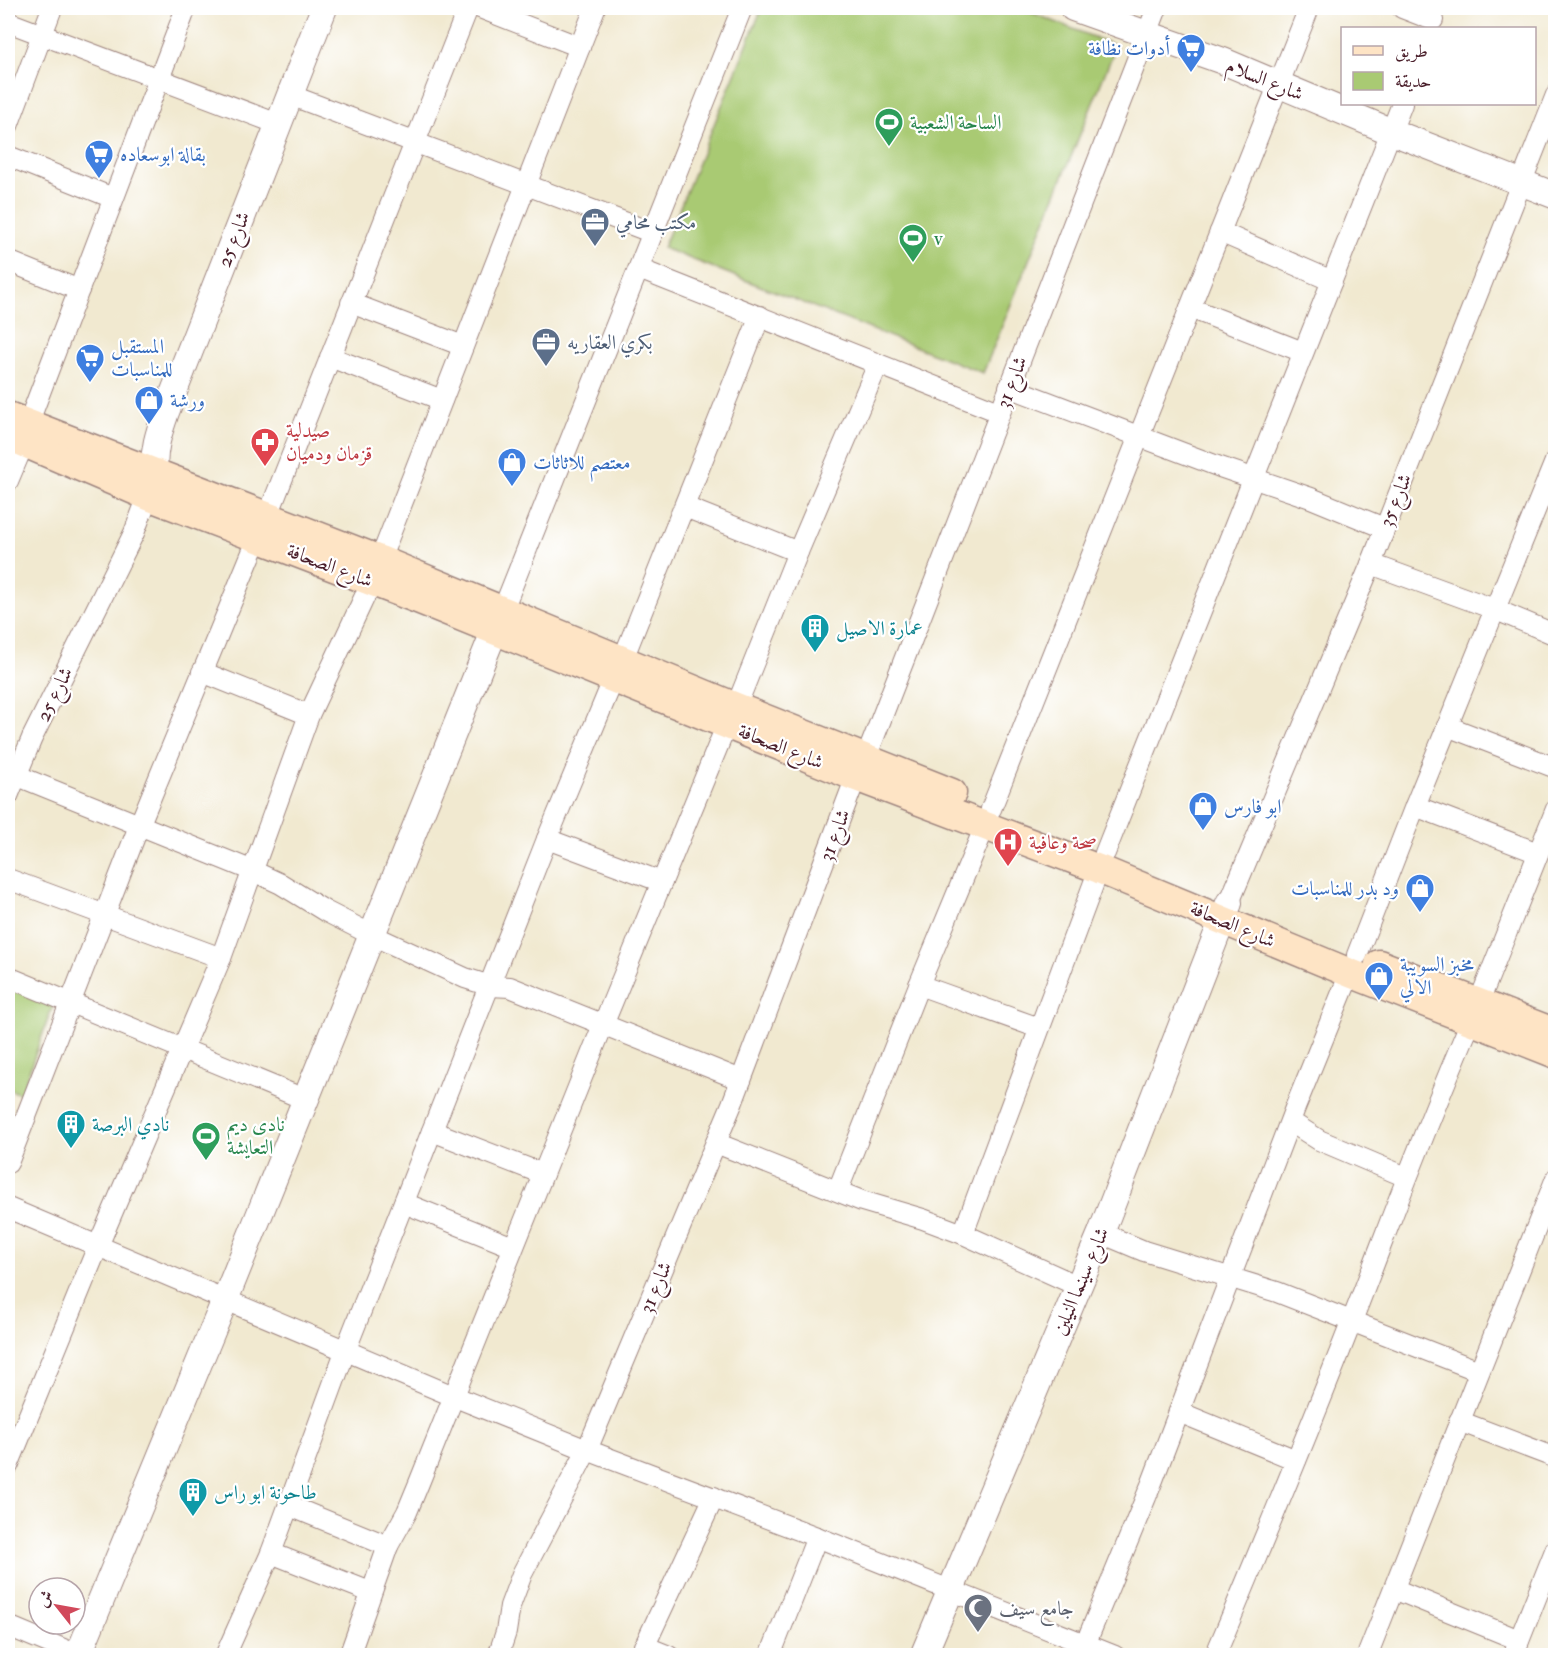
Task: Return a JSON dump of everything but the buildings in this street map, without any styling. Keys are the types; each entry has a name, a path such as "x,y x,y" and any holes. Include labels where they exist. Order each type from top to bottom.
{"main road":[{"name":"شارع الصحافة","path":"17,430 1226,911 1475,1012 1556,1054"},
{"name":"شارع الصحافة","path":"1475,1012 1556,1033"}],"street":[{"path":"8,126 52,8"},
{"path":"8,481 17,430 79,290 186,8"},
{"name":"شارع 25","path":"8,796 12,774 134,533 152,485 156,444 166,412 324,8"},
{"path":"8,1163 140,826 263,528 468,8"},
{"path":"480,8 580,47"},
{"path":"8,1466 98,1245 221,958 309,715 376,571 595,8"},
{"path":"8,1626 78,1655 225,1300 742,8"},
{"name":"شارع السلام","path":"1073,8 1146,33 1279,84 1392,132 1556,196"},
{"name":"شارع 31","path":"498,1656 506,1632 510,1606 522,1574 587,1450 716,1143 1157,8"},
{"path":"838,1190 1309,8"},
{"path":"1402,8 1434,19"},
{"path":"8,22 278,124"},
{"path":"290,95 653,233"},
{"name":"شارع 35","path":"1226,911 1371,564 1556,95"},
{"path":"963,1234 1102,861 1402,105"},
{"path":"8,156 113,198"},
{"path":"1220,232 1332,281"},
{"path":"8,261 79,290"},
{"path":"639,269 999,412"},
{"path":"351,303 463,346"},
{"path":"1190,308 1303,352"},
{"path":"225,1656 290,1506 346,1349 547,839 685,507 760,316"},
{"path":"330,357 442,400"},
{"path":"349,1656 388,1546 407,1512 603,1025 878,364"},
{"path":"1009,387 1311,498 1384,528"},
{"path":"1085,1645 1151,1485 1415,806 1494,609 1554,468"},
{"path":"685,507 798,552"},
{"path":"1371,564 1556,634"},
{"path":"202,672 309,715"},
{"path":"1448,726 1556,768"},
{"path":"12,774 253,871 281,884 325,911 372,935 465,978 490,986 510,987 741,1080"},
{"path":"1415,806 1538,853"},
{"path":"1215,1656 1296,1460 1406,1177 1556,809"},
{"path":"547,839 662,882"},
{"path":"8,879 221,958"},
{"name":"شارع سينما النيلين","path":"922,1656 1101,1233 1226,911"},
{"path":"8,977 304,1099"},
{"path":"919,985 1039,1028"},
{"path":"1291,1122 1319,1140 1406,1177"},
{"path":"432,1131 543,1174"},
{"path":"716,1143 862,1201 923,1219 963,1234 1078,1286"},
{"path":"1367,1656 1556,1178"},
{"path":"404,1203 513,1247"},
{"path":"8,1208 453,1396 587,1450 817,1536 1115,1656"},
{"path":"1101,1233 1144,1251 1277,1292 1479,1371"},
{"path":"1179,1412 1296,1460"},
{"path":"1459,1421 1556,1458"},
{"path":"669,1656 642,1651 714,1497"},
{"path":"290,1506 388,1546"},
{"path":"770,1656 817,1536"},
{"path":"1394,1589 1516,1648 1556,1548"},
{"path":"271,1553 370,1592"}],"green space":[{"name":"الساحة الشعبية","path":"762,8 1020,8 1116,46 983,373 663,248"},
{"path":"8,981 55,1000 21,1094 8,1089"}],"place":[{"name":"أدوات نظافة","path":"1191,74"},
{"name":"الساحة الشعبية","path":"889,148"},
{"name":"بقالة ابوسعاده","path":"99,180"},
{"name":"مكتب محامي","path":"595,248"},
{"name":"v","path":"913,264"},
{"name":"بكري العقاريه","path":"546,368"},
{"name":"المستقبل للمناسبات","path":"90,384"},
{"name":"ورشة","path":"149,426"},
{"name":"صيدلية قزمان ودميان","path":"265,468"},
{"name":"معتصم للاثاثات","path":"512,488"},
{"name":"عمارة الاصيل","path":"815,654"},
{"name":"ابو فارس","path":"1203,832"},
{"name":"صحة وعافية","path":"1008,868"},
{"name":"ود بدر للمناسبات","path":"1420,914"},
{"name":"مخبز السويبة الالي","path":"1379,1002"},
{"name":"نادي البرصة","path":"71,1150"},
{"name":"نادى ديم التعايشة","path":"206,1162"},
{"name":"طاحونة ابو راس","path":"193,1518"},
{"name":"جامع سيف","path":"978,1634"}]}
